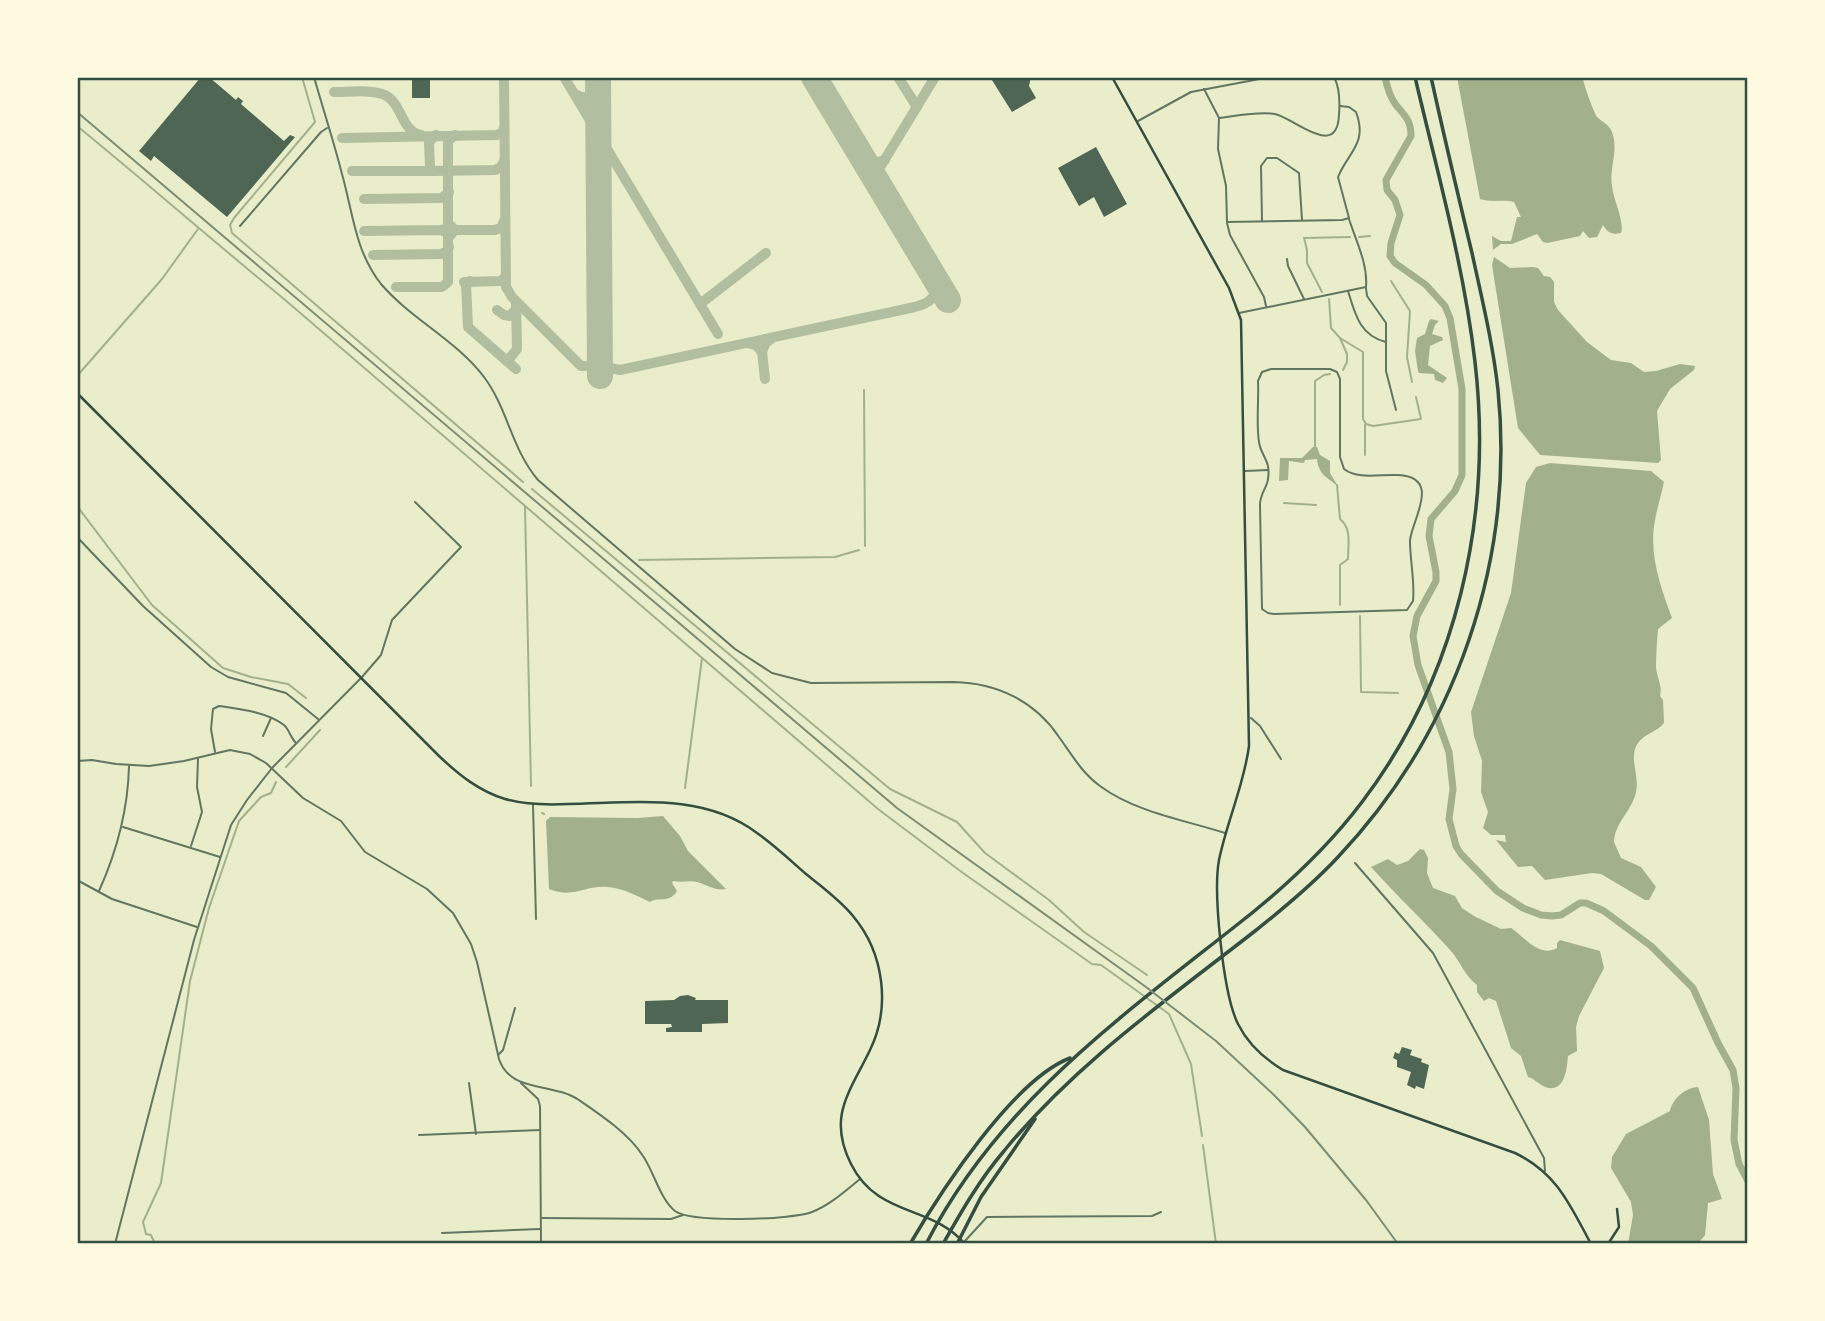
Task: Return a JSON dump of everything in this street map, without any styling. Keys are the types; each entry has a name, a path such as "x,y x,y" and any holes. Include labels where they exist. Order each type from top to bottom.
{"highway":[{"path":"926,1244 990,1144 1037,1091 1072,1057 1234,928 1308,864 1352,815 1394,755 1435,675 1455,618 1470,552 1478,482 1479,404 1466,297 1415,77"},
{"path":"944,1242 994,1164 1037,1114 1093,1060 1296,897 1339,857 1384,802 1429,733 1444,702 1474,626 1489,567 1499,496 1501,431 1490,338 1431,77"},
{"path":"910,1244 969,1154 1000,1117 1058,1063 1072,1057"},
{"path":"957,1244 981,1197 1030,1129 1037,1114"}],"main road":[{"path":"1112,77 1229,288 1240,313 1250,718 1248,759 1219,860 1216,892 1228,989 1235,1017 1255,1049 1290,1073 1515,1153 1545,1171 1566,1198 1591,1244"},
{"path":"77,393 463,778 498,796 533,804 672,803 714,810 759,834 851,914 866,934 873,950 881,979 882,996 875,1040 849,1089 842,1112 844,1146 860,1179 883,1200 942,1225 964,1243"},
{"path":"1608,1244 1619,1227 1617,1209"}],"street":[{"path":"314,77 347,193 356,239 372,271 392,295 463,355 485,378 499,404 519,454 538,480 752,662 778,675 811,683 954,682 979,684 999,690 1018,698 1037,712 1053,728 1082,769 1113,794 1131,803 1226,833"},
{"path":"1138,121 1184,95 1270,77"},
{"path":"1219,118 1276,114 1316,135 1326,136 1338,126 1338,88 1334,77"},
{"path":"1204,89 1219,118 1218,149 1226,186 1230,235 1267,307"},
{"path":"1339,106 1353,109 1359,124 1360,135 1356,148 1338,177 1364,267 1367,296 1386,323 1387,378 1396,410"},
{"path":"240,226 328,128"},
{"path":"1262,221 1261,166 1267,158 1273,158 1299,173 1302,221"},
{"path":"1227,222 1349,218"},
{"path":"1287,259 1304,300"},
{"path":"1240,313 1366,287"},
{"path":"1348,291 1364,331 1373,338 1387,342"},
{"path":"1270,369 1335,370 1340,379 1340,457 1344,469 1358,475 1404,475 1417,484 1421,492 1422,506 1411,534 1414,594 1409,608 1404,611 1347,611 1331,614 1275,614 1264,611 1261,604 1260,505 1261,494 1268,482 1268,470 1267,458 1259,442 1258,381 1262,372 1270,369"},
{"path":"1244,471 1268,470"},
{"path":"115,1244 198,927 236,816 272,768 362,677 380,655 392,620 461,547 415,502"},
{"path":"77,537 133,597 211,667 234,680 286,693 319,720"},
{"path":"215,753 211,729 212,711 215,707 223,706 271,718 286,726 289,736 296,743"},
{"path":"263,736 271,718"},
{"path":"1250,718 1260,726 1281,759"},
{"path":"77,761 92,760 129,765 166,764 230,750 245,752 261,759 303,798 341,821 365,852 427,889 453,913 465,931 477,962 498,1055 505,1073 521,1082 572,1095 631,1141 645,1159 669,1204 683,1215 699,1218 797,1216 826,1204 860,1179"},
{"path":"190,847 202,812 197,788 198,758"},
{"path":"99,891 122,826 129,790 129,765"},
{"path":"533,804 536,919"},
{"path":"122,826 220,857"},
{"path":"1355,863 1433,953 1544,1157 1545,1171"},
{"path":"77,880 130,905 198,927"},
{"path":"498,1055 503,1050 515,1008"},
{"path":"521,1082 539,1102 541,1244"},
{"path":"469,1083 476,1134"},
{"path":"419,1135 540,1130"},
{"path":"964,1243 986,1217 1152,1216 1161,1212"},
{"path":"541,1218 671,1219 683,1215"},
{"path":"442,1233 541,1228"}],"shaded area":[{"path":"1457,77 1583,77 1595,114 1609,127 1614,139 1611,179 1621,233 1610,233 1603,225 1597,237 1589,238 1583,231 1580,236 1547,243 1537,234 1512,244 1501,244 1493,250 1492,236 1501,241 1511,241 1517,217 1521,217 1514,202 1480,199"},
{"path":"1494,257 1510,268 1538,268 1544,276 1550,277 1554,282 1554,302 1558,310 1587,342 1611,360 1631,363 1644,372 1680,364 1695,366 1694,370 1670,389 1657,411 1661,460 1658,463 1540,455 1518,428 1492,265"},
{"path":"1431,319 1439,321 1432,334 1442,337 1443,340 1430,346 1428,365 1447,378 1443,383 1435,380 1434,374 1418,371 1415,351 1417,338 1425,334"},
{"path":"1313,447 1317,447 1320,455 1330,461 1330,473 1339,488 1322,473 1317,459 1305,460 1304,463 1289,461 1288,480 1279,481 1280,458 1302,458"},
{"path":"1550,463 1651,471 1664,482 1653,538 1657,573 1672,618 1658,629 1657,638 1656,670 1663,700 1664,723 1641,740 1635,748 1636,792 1617,828 1614,842 1621,858 1641,867 1656,887 1649,900 1601,874 1545,880 1532,866 1518,867 1496,840 1506,842 1505,835 1491,835 1483,828 1488,812 1481,792 1482,761 1474,736 1471,712 1511,593 1526,483 1536,467"},
{"path":"663,816 680,836 688,851 726,889 694,881 673,881 677,891 674,895 668,899 650,902 613,888 600,887 565,893 549,889 546,821 550,817"},
{"path":"1420,849 1424,850 1428,858 1427,873 1433,888 1455,896 1462,908 1474,916 1501,929 1511,928 1532,945 1544,950 1557,948 1560,940 1600,951 1604,968 1579,1016 1576,1027 1577,1051 1568,1056 1563,1080 1556,1088 1543,1086 1528,1077 1521,1056 1511,1048 1496,1001 1489,998 1484,1001 1477,992 1477,985 1451,951 1371,867 1388,859 1397,865 1408,861"},
{"path":"1698,1087 1709,1120 1713,1174 1722,1199 1708,1203 1705,1235 1698,1244 1628,1244 1633,1215 1631,1202 1611,1168 1612,1157 1626,1134 1670,1111 1680,1094"}],"building":[{"path":"201,77 209,77 236,100 238,97 243,101 241,104 284,141 290,135 295,137 227,217 154,156 151,161 139,151"},
{"path":"412,77 430,77 430,98 412,98"},
{"path":"990,77 1031,77 1029,86 1036,98 1012,112"},
{"path":"1096,147 1127,204 1104,217 1094,197 1079,206 1058,168"},
{"path":"688,995 696,998 695,1000 728,1000 728,1023 702,1024 702,1032 666,1032 666,1028 672,1027 671,1024 645,1024 645,1001 674,1000"},
{"path":"1402,1047 1412,1050 1410,1055 1429,1065 1424,1089 1407,1085 1411,1072 1397,1067 1397,1060 1393,1058 1395,1052 1399,1054"}],"waterway":[{"path":"302,77 315,122 234,218 230,225 232,233 523,482"},
{"path":"1385,77 1392,99 1405,115 1411,131 1411,136 1386,180 1387,190 1395,200 1400,215 1391,243 1390,256 1395,263 1426,285 1445,306 1450,318 1462,389 1462,475 1455,491 1431,519 1429,536 1436,581 1417,616 1413,636 1418,665 1449,752 1453,789 1449,819 1456,846 1497,891 1523,908 1552,916 1561,915 1580,903 1586,903 1604,911 1651,946 1693,988 1733,1070 1736,1088 1734,1140 1739,1164 1748,1181"},
{"path":"77,126 284,299 878,809 1092,964 1101,965 1169,1014 1191,1064 1202,1136"},
{"path":"77,376 162,279 198,229"},
{"path":"1359,237 1370,236"},
{"path":"1322,292 1307,263 1304,238 1350,237"},
{"path":"1391,281 1410,311 1407,357 1412,382"},
{"path":"1329,299 1331,328 1340,338 1347,354 1343,370"},
{"path":"1340,338 1363,352 1363,419 1366,424 1373,426 1421,419 1416,397"},
{"path":"1315,449 1315,381 1330,374"},
{"path":"864,390 865,546"},
{"path":"1365,425 1365,455"},
{"path":"1337,485 1340,519 1348,532 1349,542 1348,559 1340,565 1340,605"},
{"path":"532,489 890,789 957,822 985,853 1049,900 1084,932 1147,975"},
{"path":"1284,503 1316,505"},
{"path":"77,506 152,605 223,668 288,684 306,698"},
{"path":"525,507 531,786"},
{"path":"639,560 835,557 859,550"},
{"path":"1360,616 1361,692 1398,693"},
{"path":"685,788 702,658"},
{"path":"286,767 320,730"},
{"path":"155,1244 151,1235 146,1234 143,1222 161,1183 190,981 209,908 239,821 261,797 271,793 276,782"},
{"path":"1203,1145 1216,1244"}],"taxiway":[{"path":"504,77 506,287 512,297 581,366 591,366 600,357 610,368 620,370 915,307 932,298 936,291 936,280"},
{"path":"564,77 718,334"},
{"path":"898,77 917,107"},
{"path":"878,184 879,169 935,77"},
{"path":"575,94 590,96 598,82"},
{"path":"334,92 367,91 385,95 395,104 409,128 421,135"},
{"path":"342,138 497,135 502,133 504,128"},
{"path":"436,135 429,142 430,167 433,171 495,170 501,167 504,161"},
{"path":"396,287 442,287 448,282 448,141 455,135"},
{"path":"863,158 873,163 885,160"},
{"path":"352,171 433,171"},
{"path":"364,199 442,198 449,192"},
{"path":"451,230 495,230 501,228 504,221"},
{"path":"364,231 441,230 446,229 449,224 455,230 449,237 441,230"},
{"path":"373,255 441,254 449,247"},
{"path":"700,304 766,253"},
{"path":"464,282 501,281 505,277"},
{"path":"470,281 466,284 468,327 516,369"},
{"path":"505,359 510,358 517,349 516,302"},
{"path":"497,310 510,316 517,308"},
{"path":"747,343 756,345 762,352 771,339"},
{"path":"762,352 765,379"}],"runway":[{"path":"598,77 600,376"},
{"path":"814,77 948,300"}],"railway":[{"path":"77,112 897,808 1146,987 1216,1041 1305,1127 1366,1200 1398,1244"}]}
